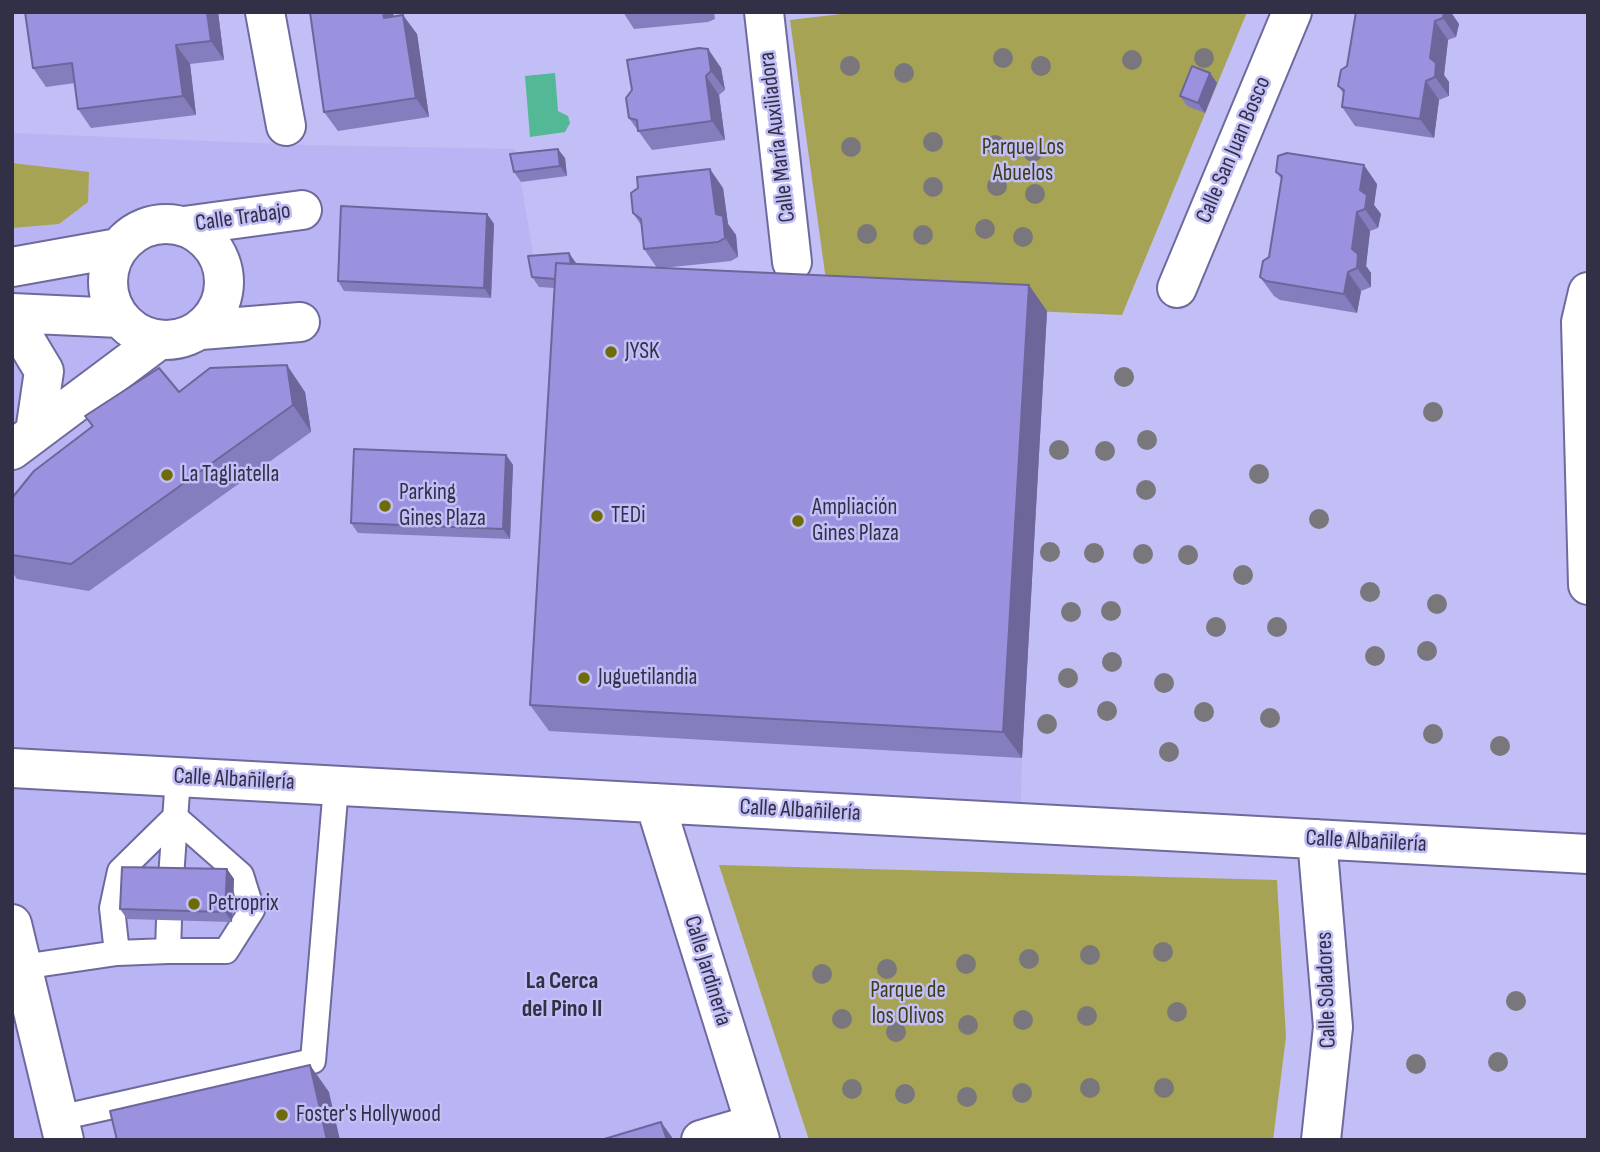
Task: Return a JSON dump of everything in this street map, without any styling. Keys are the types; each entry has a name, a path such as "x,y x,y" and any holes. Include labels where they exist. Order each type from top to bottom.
{"street":[{"path":"265,12 286,126"},
{"name":"Calle María Auxiliadora","path":"764,12 792,262"},
{"name":"Calle San Juan Bosco","path":"1177,288 1292,12"},
{"name":"Calle Trabajo","path":"184,226 302,210"},
{"path":"170,223 184,226 201,235 214,248 222,264 225,282 222,300 214,317 201,330 188,337 159,340 144,337 120,318 111,302 107,283 110,264 118,248 128,237 141,229 170,223"},
{"path":"12,267 118,248"},
{"path":"12,313 120,318"},
{"path":"1586,313 1588,585"},
{"path":"201,330 300,322"},
{"path":"12,325 23,336 44,370 23,441"},
{"path":"23,441 159,340"},
{"name":"Calle Albañilería","path":"12,768 1588,854"},
{"name":"Calle Jardinería","path":"654,803 757,1132"},
{"name":"Calle Soladores","path":"1317,839 1333,1027 1321,1140"},
{"path":"12,924 61,1129"},
{"path":"701,1140 757,1132"}],"lane":[{"path":"171,878 178,777"},
{"path":"61,1129 313,1061 336,786"},
{"path":"22,967 117,953 226,951 251,910 241,875 175,817"},
{"path":"117,953 112,908 120,871 175,817"},
{"path":"168,951 169,920"}],"shaded area":[{"path":"555,73 558,111 568,116 570,123 565,132 530,137 525,76"},
{"path":"12,133 304,145 515,149 539,287 1047,311 1020,828 655,803 769,1140 12,1140"}],"green space":[{"name":"Parque Los Abuelos","path":"858,12 1247,12 1122,315 829,302 790,20"},
{"path":"12,163 89,172 88,202 59,224 12,228"},
{"name":"Parque de los Olivos","path":"719,865 1277,880 1286,1037 1273,1140 809,1140"}],"building":[{"path":"25,12 207,12 211,41 176,45 183,96 78,109 72,63 33,68"},
{"path":"310,12 383,12 384,18 403,15 416,98 324,112"},
{"path":"1356,12 1444,12 1443,18 1435,21 1430,58 1436,63 1435,77 1426,81 1420,119 1342,107 1344,90 1338,86 1341,70 1347,66"},
{"path":"699,48 708,49 711,71 706,76 712,121 638,131 637,120 629,118 626,98 632,90 627,60"},
{"path":"1192,66 1210,73 1198,103 1180,96"},
{"path":"558,149 560,166 514,172 510,154"},
{"path":"1287,153 1364,165 1360,190 1367,195 1365,209 1357,212 1352,249 1358,254 1357,268 1348,272 1344,294 1266,281 1260,277 1263,261 1269,257 1282,176 1276,172 1278,156"},
{"path":"710,169 716,214 723,216 725,238 718,242 644,249 641,219 633,213 631,193 638,188 637,177"},
{"path":"341,206 487,214 484,288 338,281"},
{"path":"569,253 571,264 556,263 555,279 532,277 528,256"},
{"name":"Ampliación Gines Plaza","path":"556,263 1029,285 1003,732 530,705"},
{"name":"La Tagliatella","path":"287,365 293,405 71,564 12,555 12,498 34,471 93,426 85,416 159,368 179,392 210,368"},
{"path":"354,449 506,455 503,529 351,523"},
{"path":"122,867 227,869 225,912 120,909"},
{"path":"310,1065 327,1140 117,1140 110,1111"},
{"path":"661,1122 667,1140 601,1140"}],"place":[{"name":"JYSK","path":"611,352"},
{"name":"La Tagliatella","path":"167,475"},
{"name":"Parking Gines Plaza","path":"385,506"},
{"name":"TEDi","path":"597,516"},
{"name":"Ampliación Gines Plaza","path":"798,521"},
{"name":"Juguetilandia","path":"584,678"},
{"name":"Petroprix","path":"194,904"},
{"name":"Foster's Hollywood","path":"282,1115"}],"district":[{"name":"La Cerca del Pino II","path":"562,996"}]}
